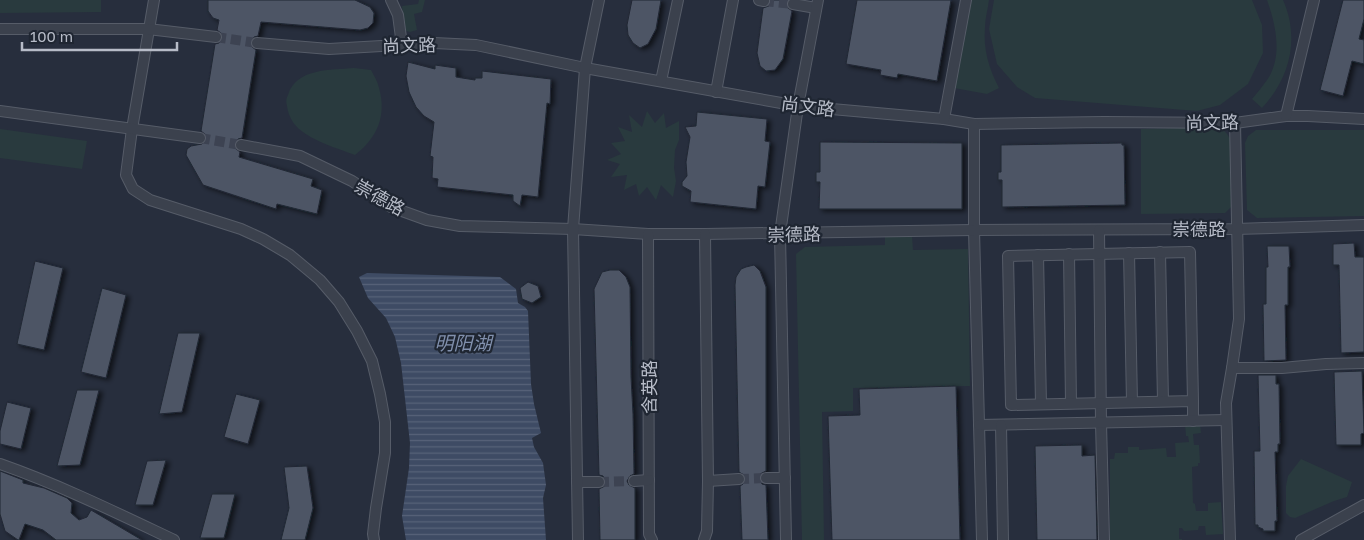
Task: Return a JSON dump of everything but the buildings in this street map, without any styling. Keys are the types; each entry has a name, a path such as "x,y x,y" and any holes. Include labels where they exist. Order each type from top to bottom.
{"street":[{"path":"154,0 126,175 133,189 150,200 241,229 290,255 320,280 339,302 372,361 385,422 385,453 376,508 374,540"},
{"path":"391,0 398,15 402,45"},
{"path":"578,540 573,229 585,68 599,0"},
{"path":"660,81 678,0"},
{"path":"716,92 733,0"},
{"path":"944,119 966,0"},
{"path":"1286,116 1314,0"},
{"path":"786,540 780,234 798,106 817,4 794,4"},
{"path":"0,29 148,29 216,37"},
{"name":"尚文路","path":"257,43 329,49 434,43 476,46 585,68 798,106 944,119 974,124 1099,122 1235,123 1286,116 1364,120"},
{"path":"0,111 200,138"},
{"path":"1230,540 1226,403 1239,319 1235,123"},
{"path":"974,124 974,230 982,540"},
{"name":"崇德路","path":"241,145 300,156 352,181 391,207 427,220 460,226 573,229 648,234 780,234 974,230 1236,229 1364,225"},
{"path":"1100,230 1104,540"},
{"name":"含英路","path":"648,234 649,534 652,540"},
{"path":"704,540 707,531 708,481 705,234"},
{"path":"1160,252 1163,401"},
{"path":"1193,401 1011,405 1008,256 1190,252 1193,401 1193,421"},
{"path":"1129,253 1132,402"},
{"path":"1069,254 1071,404"},
{"path":"1038,255 1041,404"},
{"path":"1232,368 1282,368 1317,364 1364,363"},
{"path":"979,425 1226,420"},
{"path":"1001,424 1003,540"},
{"path":"0,464 86,498 174,540"},
{"path":"766,478 785,478"},
{"path":"634,481 649,480"},
{"path":"708,481 739,480"},
{"path":"577,482 599,482"},
{"path":"1301,540 1364,505"}],"shaded area":[{"path":"0,0 101,0 101,12 0,13"},
{"path":"419,0 425,0 422,12 414,14 417,30 406,31 404,28 402,6 418,4"},
{"path":"970,0 989,0 985,24 985,43 992,74 999,88 987,94 954,88"},
{"path":"994,0 1252,0 1262,25 1263,53 1248,84 1220,105 1197,111 1035,98 1017,87 997,64 989,29"},
{"path":"1267,0 1283,0 1291,29 1291,43 1285,71 1272,96 1262,108 1252,99 1272,71 1276,51 1275,30"},
{"path":"354,68 371,70 377,81 382,108 381,117 374,134 355,155 305,134 294,124 288,112 286,101 292,86 306,75 325,70"},
{"path":"647,111 655,123 664,113 666,128 679,121 679,140 675,150 674,168 676,181 673,197 661,185 656,200 647,187 639,196 636,184 624,190 627,175 611,177 620,164 607,160 621,154 611,143 625,141 618,127 632,132 629,115 642,127"},
{"path":"1215,127 1225,132 1231,142 1232,206 1225,213 1141,214 1141,129"},
{"path":"0,129 87,141 82,169 0,158"},
{"path":"1256,130 1364,130 1364,216 1257,218 1247,210 1245,143 1248,136"},
{"path":"885,236 912,236 913,250 968,249 970,386 853,388 853,411 822,412 824,540 802,540 796,254 805,247 885,245"},
{"path":"1185,424 1200,424 1201,433 1193,434 1194,445 1199,445 1200,463 1198,463 1198,466 1192,467 1193,503 1195,504 1196,511 1208,511 1208,503 1221,502 1223,534 1206,535 1205,526 1199,526 1198,530 1184,531 1182,528 1179,528 1179,539 1182,540 1110,540 1110,459 1114,459 1115,453 1128,453 1128,447 1139,447 1139,450 1166,448 1167,457 1176,457 1175,443 1189,442 1188,436 1186,436"},
{"path":"1301,459 1352,482 1347,497 1295,518 1290,517 1286,513 1286,486 1288,476"}],"water":[{"name":"明阳湖","path":"367,273 500,277 516,289 518,303 528,311 531,384 541,433 532,438 534,447 543,463 546,485 543,498 546,540 406,540 402,516 409,468 410,443 401,363 395,337 386,318 368,298 359,277"}],"tunnel":[{"path":"764,1 793,4"},
{"path":"216,37 257,43"},
{"path":"200,138 241,145"},
{"path":"739,479 766,478"},
{"path":"599,482 634,481"}]}
